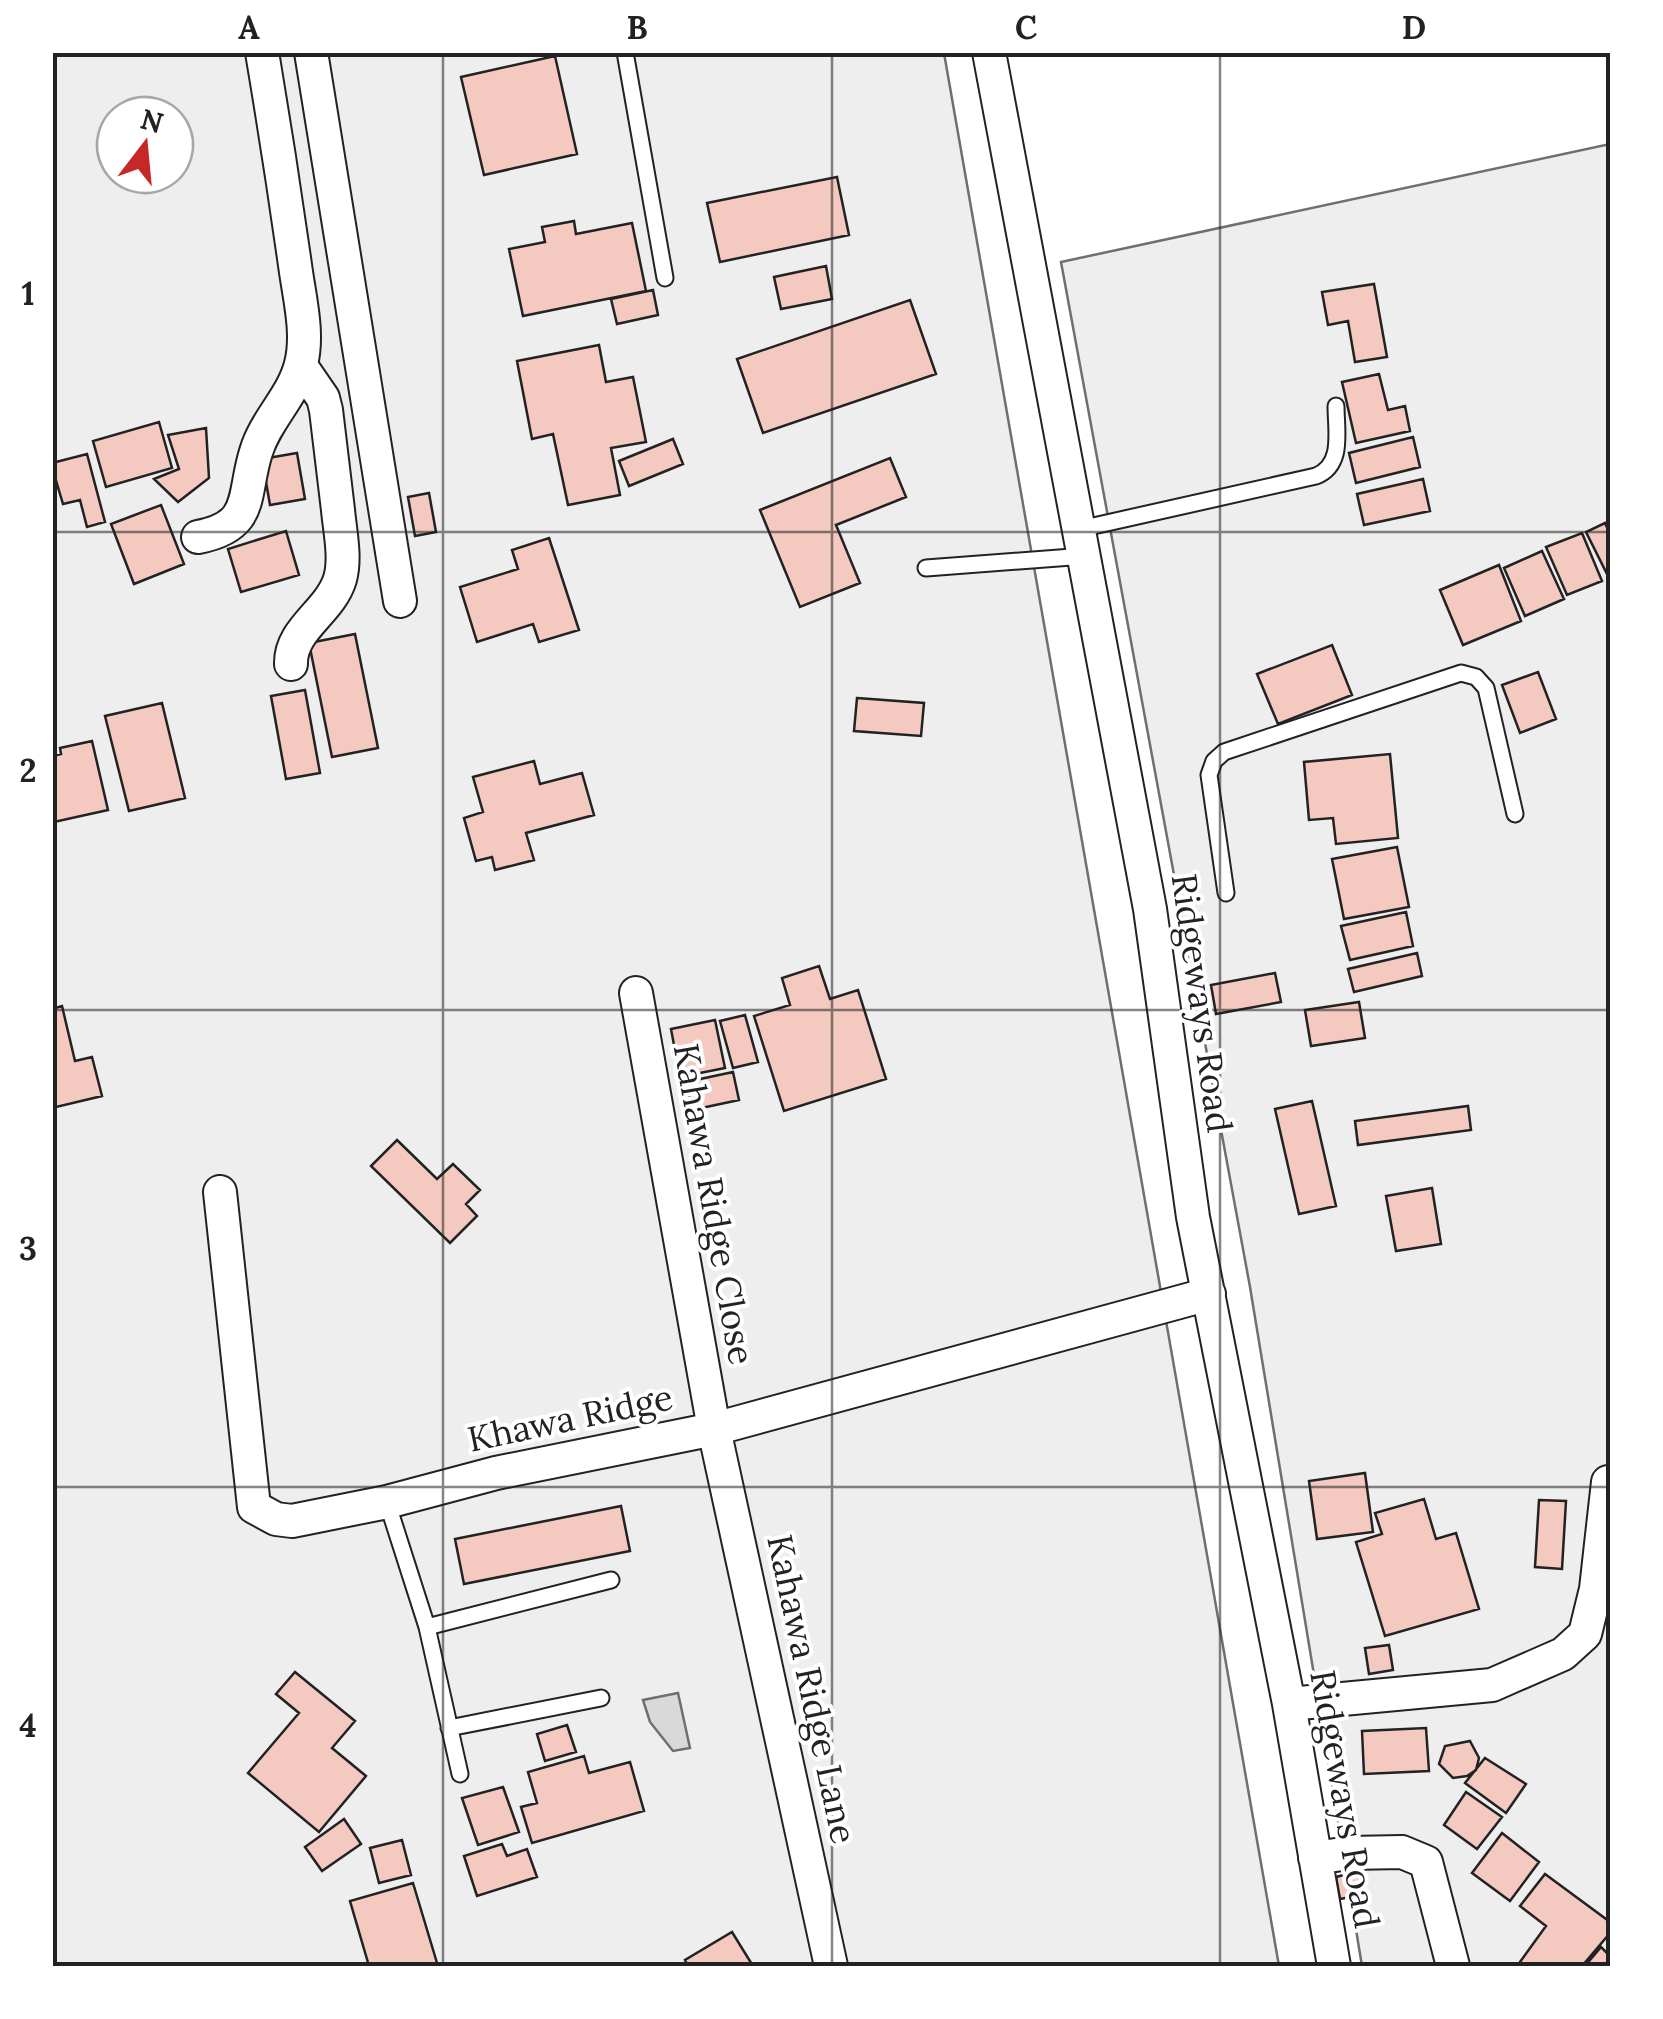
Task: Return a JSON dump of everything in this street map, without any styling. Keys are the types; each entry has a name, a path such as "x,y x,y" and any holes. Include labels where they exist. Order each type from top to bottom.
{"street":[{"path":"198,537 225,528 242,512 257,446 289,393 304,353 281,163 262,52"},
{"path":"311,52 400,601"},
{"name":"Ridgeways Road","path":"989,52 1150,909 1193,1217 1288,1704 1334,1966"},
{"path":"292,664 291,650 297,638 331,599 339,582 342,554 326,410 323,398 301,366"},
{"name":"Kahawa Ridge Close","path":"636,993 714,1429"},
{"name":"Khawa Ridge","path":"220,1192 254,1507 276,1519 292,1521 387,1502 496,1473 714,1429 1209,1294"},
{"name":"Kahawa Ridge Lane","path":"714,1429 831,1966"},
{"path":"1288,1704 1492,1685 1563,1654 1584,1634 1596,1589 1608,1482"},
{"path":"1315,1858 1402,1852 1426,1862 1452,1966"}],"lane":[{"path":"626,52 665,278"},
{"path":"926,568 1082,542 1327,472 1336,458 1336,406"},
{"path":"1226,892 1209,775 1224,752 1461,673 1476,677 1486,688 1515,814"},
{"path":"387,1502 428,1628 460,1774"},
{"path":"428,1628 611,1580"},
{"path":"450,1728 601,1698"}],"shaded area":[{"path":"52,53 944,53 1279,1966 53,1966"},
{"path":"1610,144 1610,1966 1362,1966 1250,1287 1061,262"},
{"path":"678,1693 690,1748 673,1751 650,1722 643,1700"}],"building":[{"path":"555,56 577,154 484,175 461,77"},
{"path":"837,177 849,235 720,262 707,203"},
{"path":"574,221 576,234 632,223 646,291 523,316 509,249 545,242 542,227"},
{"path":"826,266 832,299 781,309 774,277"},
{"path":"1374,284 1387,357 1355,362 1348,321 1328,325 1322,292"},
{"path":"653,290 658,315 617,324 611,299"},
{"path":"910,300 936,374 763,433 737,359"},
{"path":"599,345 606,382 633,377 646,442 611,448 620,495 568,505 553,434 532,439 517,361"},
{"path":"1379,374 1388,410 1405,406 1410,431 1356,443 1342,382"},
{"path":"159,422 172,468 106,487 93,441"},
{"path":"206,428 209,478 178,502 154,479 179,469 168,435"},
{"path":"1413,437 1420,467 1356,483 1349,453"},
{"path":"673,439 683,464 629,486 619,461"},
{"path":"297,453 305,499 270,505 262,459"},
{"path":"87,454 105,522 87,527 80,500 63,504 52,463"},
{"path":"890,458 906,497 836,525 860,583 800,607 760,510"},
{"path":"1423,479 1430,511 1364,525 1357,494"},
{"path":"429,493 436,532 415,536 408,497"},
{"path":"161,505 184,564 134,584 111,524"},
{"path":"1605,523 1610,534 1608,576 1586,532"},
{"path":"286,531 299,575 241,592 228,549"},
{"path":"1582,533 1602,581 1567,595 1546,547"},
{"path":"549,538 579,630 539,642 533,624 477,642 460,587 518,569 512,550"},
{"path":"1542,551 1564,599 1525,616 1504,568"},
{"path":"1499,565 1521,621 1463,645 1440,590"},
{"path":"355,634 378,748 332,757 309,643"},
{"path":"1332,645 1352,695 1278,724 1257,674"},
{"path":"1538,672 1556,719 1520,733 1502,685"},
{"path":"305,690 320,773 286,779 271,696"},
{"path":"857,698 924,703 921,736 854,731"},
{"path":"162,703 185,798 129,811 105,716"},
{"path":"92,741 108,810 54,822 52,756 61,754 60,748"},
{"path":"1390,754 1398,838 1336,844 1333,818 1309,820 1304,762"},
{"path":"534,761 540,784 582,773 594,815 526,833 534,860 495,870 492,857 476,861 464,818 483,812 473,777"},
{"path":"1397,847 1409,907 1344,919 1332,859"},
{"path":"1406,912 1413,946 1350,960 1341,926"},
{"path":"1417,953 1422,976 1354,992 1348,969"},
{"path":"819,966 830,999 858,990 886,1079 784,1111 754,1016 790,1005 782,978"},
{"path":"1275,973 1281,1002 1216,1014 1211,985"},
{"path":"1359,1002 1365,1038 1311,1046 1305,1010"},
{"path":"62,1006 75,1061 92,1057 102,1096 52,1108 52,1009"},
{"path":"745,1015 758,1062 733,1068 720,1021"},
{"path":"715,1020 725,1068 680,1077 671,1029"},
{"path":"733,1072 739,1100 692,1110 686,1082"},
{"path":"1312,1101 1336,1206 1299,1214 1275,1109"},
{"path":"1468,1106 1471,1130 1358,1145 1355,1121"},
{"path":"397,1140 437,1179 453,1164 480,1190 466,1204 477,1216 450,1243 371,1166"},
{"path":"1432,1188 1441,1244 1396,1251 1386,1196"},
{"path":"1365,1473 1373,1532 1317,1539 1309,1481"},
{"path":"1424,1499 1436,1539 1456,1533 1479,1609 1385,1636 1356,1542 1382,1534 1375,1513"},
{"path":"1539,1500 1566,1501 1562,1569 1535,1567"},
{"path":"621,1506 630,1551 464,1584 455,1539"},
{"path":"1389,1645 1393,1670 1369,1674 1365,1648"},
{"path":"295,1672 355,1721 332,1748 366,1776 319,1832 248,1773 299,1713 276,1694"},
{"path":"567,1725 576,1752 545,1761 537,1734"},
{"path":"1426,1728 1429,1771 1364,1774 1362,1731"},
{"path":"1470,1741 1479,1758 1476,1770 1453,1778 1439,1764 1445,1746"},
{"path":"584,1756 589,1773 630,1762 644,1811 532,1843 521,1807 537,1803 528,1772"},
{"path":"1485,1758 1526,1784 1506,1813 1465,1783"},
{"path":"503,1787 519,1832 478,1845 462,1798"},
{"path":"1466,1792 1502,1817 1477,1849 1444,1825"},
{"path":"344,1819 361,1844 322,1871 305,1847"},
{"path":"1502,1833 1539,1862 1510,1901 1472,1873"},
{"path":"402,1840 411,1875 379,1883 370,1848"},
{"path":"502,1844 507,1856 527,1849 537,1877 477,1896 464,1856"},
{"path":"1359,1871 1366,1894 1340,1899 1336,1877"},
{"path":"1545,1874 1610,1922 1610,1933 1582,1966 1525,1966 1520,1962 1546,1926 1520,1906"},
{"path":"413,1883 437,1963 369,1966 350,1901"},
{"path":"732,1932 753,1966 683,1966 687,1964 685,1960"},
{"path":"1601,1947 1610,1956 1605,1966 1585,1966"}]}
